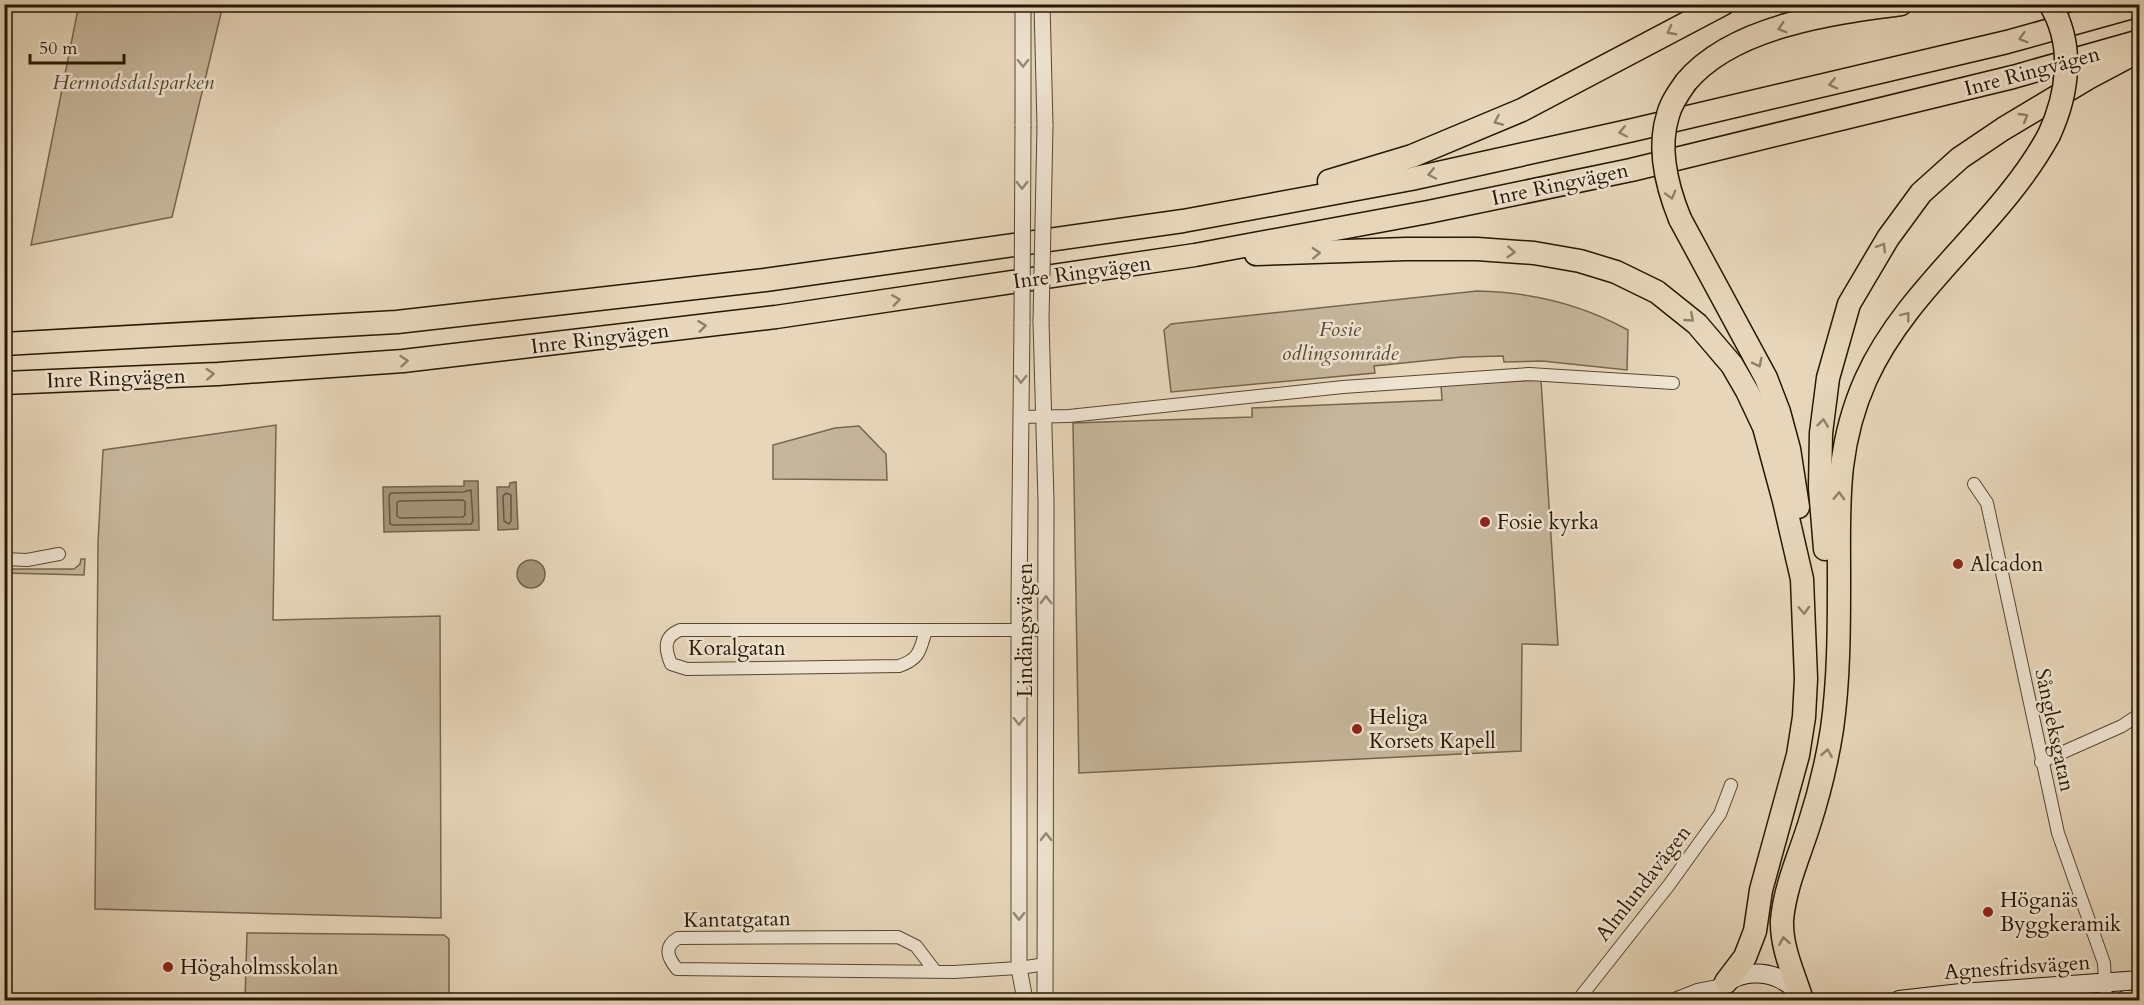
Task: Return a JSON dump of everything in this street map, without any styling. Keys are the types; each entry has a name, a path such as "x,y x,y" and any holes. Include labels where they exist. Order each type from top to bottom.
{"highway":[{"path":"1183,221 1412,156 1522,110 1723,4"},
{"path":"1718,990 1745,957 1751,943 1761,890 1798,755 1804,717 1806,679 1800,522 1795,481 1779,412 1756,358 1680,219 1672,200 1667,181 1664,142 1668,112 1697,68 1741,42 1763,33 1828,16 1901,4"},
{"path":"1802,999 1786,951 1783,914 1826,762 1834,708 1837,670 1839,490 1845,440 1872,366 1895,330 2024,176 2049,135 2062,100 2067,58 2060,23 2050,4"},
{"name":"Inre Ringvägen","path":"4,344 397,322 729,284 1183,221 1411,179 1633,130 2007,42 2139,5"},
{"name":"Inre Ringvägen","path":"4,382 158,377 415,360 776,317 1195,255 1428,212 1631,170 2013,77 2139,41"},
{"path":"1837,670 1820,488 1821,444 1828,378 1849,304 1888,238 1921,193 1960,158 2002,129 2139,51"},
{"path":"1195,255 1305,254 1406,249 1478,249 1534,253 1580,261 1616,272 1657,292 1685,313 1716,344 1747,391 1764,427 1802,579"},
{"path":"4,328 184,335"},
{"path":"4,393 158,377"}],"main road":[{"path":"1718,990 1748,974 1771,975 1785,981 1802,999"},
{"name":"Agnesfridsvägen","path":"1899,1000 1961,993 2105,992 2139,980"},
{"path":"2125,1000 2139,999"}],"street":[{"name":"Lindängsvägen","path":"1023,4 1019,968 1024,1000"},
{"name":"Lindängsvägen","path":"1042,4 1045,126 1041,260 1046,501 1045,1000"},
{"path":"1020,417 1069,416 1355,386 1517,374 1674,383"},
{"name":"Sångleksgatan","path":"1974,484 1987,503 2041,762 2067,863 2090,919 2104,963 2105,992"},
{"path":"4,559 27,560 59,554"},
{"name":"Koralgatan","path":"926,630 920,651 912,662 898,666 687,669 670,664 666,652 670,636 680,630 926,630 1045,630"},
{"path":"2041,762 2122,726 2139,714"},
{"name":"Almlundavägen","path":"1578,1000 1669,885 1720,814 1731,785"},
{"name":"Kantatgatan","path":"935,971 916,946 898,937 678,938 672,941 668,948 668,959 677,969 935,971 1019,968 1046,964"},
{"path":"1676,1000 1700,991 1718,990"}],"green space":[{"name":"Hermodsdalsparken","path":"79,4 223,5 172,217 31,245"},
{"name":"Fosie odlingsområde","path":"1477,291 1516,294 1555,301 1592,313 1628,330 1627,370 1542,361 1504,362 1503,356 1462,357 1374,366 1375,373 1171,392 1164,330 1171,324"},
{"path":"1541,380 1558,645 1522,644 1521,751 1079,773 1073,423 1252,417 1252,408 1442,400 1441,385"},
{"path":"276,425 273,620 440,616 441,918 95,909 98,542 103,450"},
{"path":"859,426 886,454 887,480 773,479 773,445 835,428"},
{"path":"81,559 85,559 84,575 5,573 5,569 74,569 80,564"},
{"path":"247,933 444,935 449,939 449,1000 245,1000"}],"water":[{"path":"464,481 478,481 479,530 384,532 383,487 464,486"},
{"path":"516,482 518,529 498,530 497,487 509,487 510,483"},
{"path":"531,560 541,564 545,574 541,584 531,588 521,584 517,574 521,564"}],"railway":[{"path":"2134,4 2140,31"}],"place":[{"name":"Fosie kyrka","path":"1485,522"},
{"name":"Alcadon","path":"1958,564"},
{"name":"Heliga Korsets Kapell","path":"1357,729"},
{"name":"Höganäs Byggkeramik","path":"1988,912"},
{"name":"Högaholmsskolan","path":"168,967"}]}
